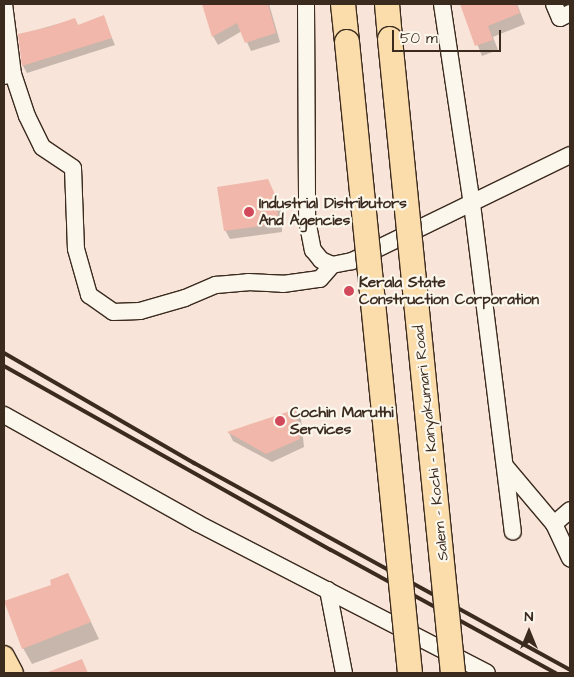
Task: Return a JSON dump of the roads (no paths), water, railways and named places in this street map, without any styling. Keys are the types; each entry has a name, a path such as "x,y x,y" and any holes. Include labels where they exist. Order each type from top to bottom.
{"highway":[{"path":"343,4 410,673"},
{"name":"Salem - Kochi - Kanyakumari Road","path":"387,4 453,673"}],"main road":[{"path":"4,656 13,673"}],"street":[{"path":"4,4 9,75 42,147 73,168 76,250 89,295 113,312 140,311 185,298 216,285 248,282 283,284 320,279 332,265"},
{"path":"306,4 307,220 313,250 320,260 332,265 352,261 570,155"},
{"path":"442,4 472,204 513,531"},
{"path":"554,4 560,18 570,13"},
{"path":"4,415 196,523 487,673"},
{"path":"505,466 554,524 570,559"},
{"path":"554,524 570,510"},
{"path":"328,590 344,673"}],"railway":[{"path":"4,353 194,463 570,670"},
{"path":"4,366 331,550 556,673"}],"place":[{"name":"Industrial Distributors And Agencies","path":"249,212"},
{"name":"Kerala State Construction Corporation","path":"349,291"},
{"name":"Cochin Maruthi Services","path":"280,421"}]}
